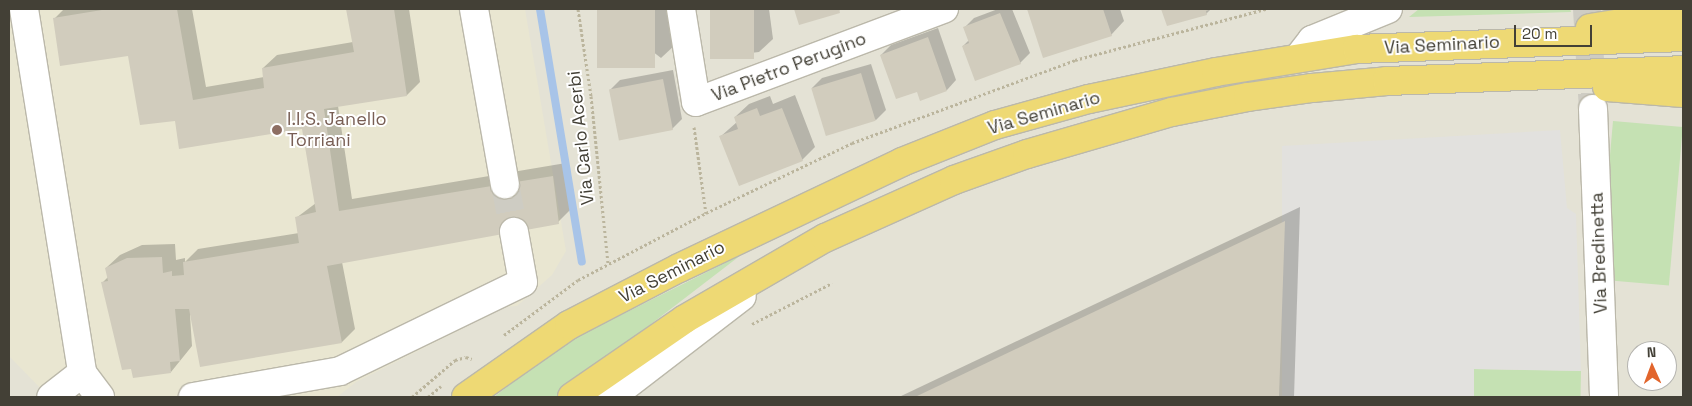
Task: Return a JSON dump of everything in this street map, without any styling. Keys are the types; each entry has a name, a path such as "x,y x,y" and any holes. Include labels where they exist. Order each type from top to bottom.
{"highway":[{"path":"1525,41 1683,13"},
{"name":"Via Seminario","path":"466,397 569,325 679,268 902,162 995,125 1088,99 1298,58 1356,49 1525,41 1683,37"},
{"name":"Via Seminario","path":"572,397 684,319 826,238 954,180 1028,154 1172,112 1248,97 1312,88 1387,81 1683,70"},
{"path":"1521,77 1683,93"}],"street":[{"path":"24,9 82,374 100,397"},
{"path":"474,9 505,184"},
{"name":"Via Pietro Perugino","path":"680,9 696,102 944,9"},
{"path":"1298,58 1312,40 1388,9"},
{"name":"Via Bredinetta","path":"1593,109 1604,397"},
{"path":"193,397 340,370 523,282 514,232"},
{"path":"611,397 791,258"},
{"path":"51,397 82,374"}],"path":[{"name":"Via Carlo Acerbi","path":"578,9 591,96 608,264"},
{"path":"502,336 578,280 706,213 852,143 1066,64 1266,9"},
{"path":"696,102 693,118 706,213"},
{"path":"412,397 455,360 466,357 472,359 479,353"}],"shaded area":[{"path":"9,9 1683,9 1683,397 9,397"},
{"name":"I.I.S. Janello Torriani","path":"9,9 525,9 566,251 552,275 517,306 506,307 356,382 337,397 49,397 9,356"},
{"path":"1560,130 1567,208 1576,214 1581,371 1474,369 1474,397 1282,397 1282,146"}],"green space":[{"path":"1419,9 1570,9 1571,12 1409,17"},
{"path":"1613,121 1683,127 1669,285 1599,279"},
{"path":"741,255 556,397 494,397 561,345"},
{"path":"1474,369 1581,371 1581,397 1474,397"}],"building":[{"path":"108,9 177,9 193,100 264,88 262,68 354,52 346,9 394,9 407,96 324,109 339,211 553,176 559,224 327,266 342,343 200,367 189,309 175,309 180,361 170,362 171,373 133,378 131,369 122,370 101,282 108,281 105,268 127,258 162,257 163,273 172,271 172,276 184,275 183,262 299,243 295,217 316,212 302,129 179,149 175,121 140,125 128,56 60,66 53,18"},
{"path":"597,9 655,9 655,68 597,68"},
{"path":"710,9 754,9 754,59 710,59"},
{"path":"794,9 839,9 840,13 799,25"},
{"path":"1027,9 1103,9 1112,36 1043,58"},
{"path":"1161,9 1212,9 1206,11 1207,15 1167,26"},
{"path":"1000,13 1021,64 975,81 962,46 969,43 963,27"},
{"path":"928,37 947,91 920,101 917,92 896,99 880,55"},
{"path":"861,73 876,121 826,136 811,88"},
{"path":"663,79 673,130 619,141 609,89"},
{"path":"757,108 760,116 782,108 803,161 739,186 719,136 738,129 734,117"},
{"path":"1285,221 1279,397 915,397"}],"waterway":[{"path":"540,9 582,262"}],"tunnel":[{"path":"1587,9 1593,109"},
{"path":"505,184 514,232"}],"place":[{"name":"I.I.S. Janello Torriani","path":"277,130"}]}
